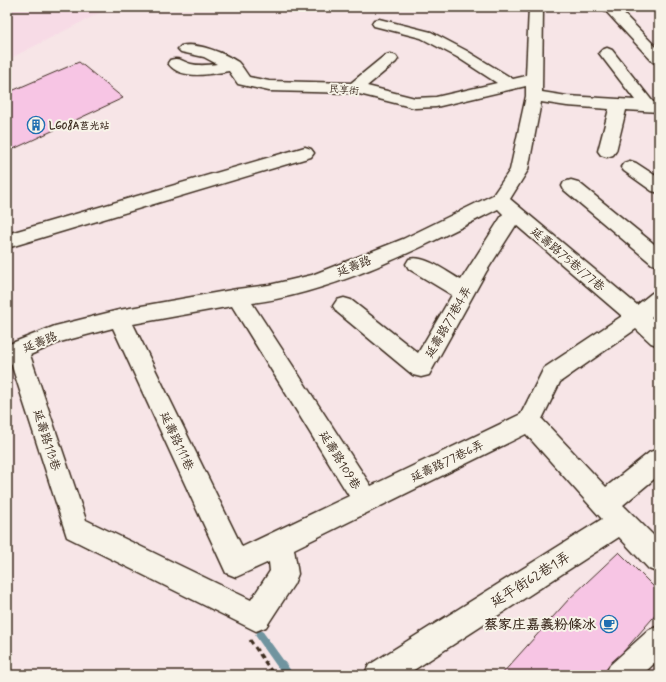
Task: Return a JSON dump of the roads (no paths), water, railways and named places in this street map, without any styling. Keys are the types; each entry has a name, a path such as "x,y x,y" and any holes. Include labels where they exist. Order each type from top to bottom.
{"street":[{"path":"507,206 519,170 534,87 536,7"},
{"path":"609,7 659,59"},
{"path":"380,23 426,35 462,54 510,84"},
{"name":"民享街","path":"186,49 208,53 233,66 244,81 270,86 355,88 415,104 436,102 510,84 534,87"},
{"path":"607,53 654,107"},
{"path":"355,88 390,59"},
{"path":"176,63 188,69 208,70 233,66"},
{"path":"534,87 567,101 654,107"},
{"path":"607,151 620,104"},
{"path":"7,241 304,153"},
{"path":"630,167 659,187"},
{"path":"571,186 659,259"},
{"name":"延壽路77巷4弄","path":"344,306 421,368 465,292 507,206"},
{"name":"延壽路","path":"12,353 55,335 119,318 237,297 269,293 316,282 507,206"},
{"name":"延壽路75巷/77巷","path":"507,206 659,337"},
{"path":"416,264 465,292"},
{"name":"延壽路109巷","path":"236,564 366,501 237,297"},
{"path":"659,299 637,317 552,375 529,421 613,513 659,560"},
{"name":"延壽路111巷","path":"119,318 236,564"},
{"name":"延壽路113巷","path":"12,353 76,528 256,617 284,574 280,543"},
{"name":"延壽路77巷6弄","path":"366,501 529,421"},
{"name":"延平街62巷1弄","path":"379,675 613,513 659,460"},
{"path":"623,674 659,640"}],"waterway":[{"path":"260,635 289,675"}],"place":[{"name":"LG08A莒光站","path":"36,125"},
{"name":"蔡家庄嘉義粉條冰","path":"609,624"}]}
